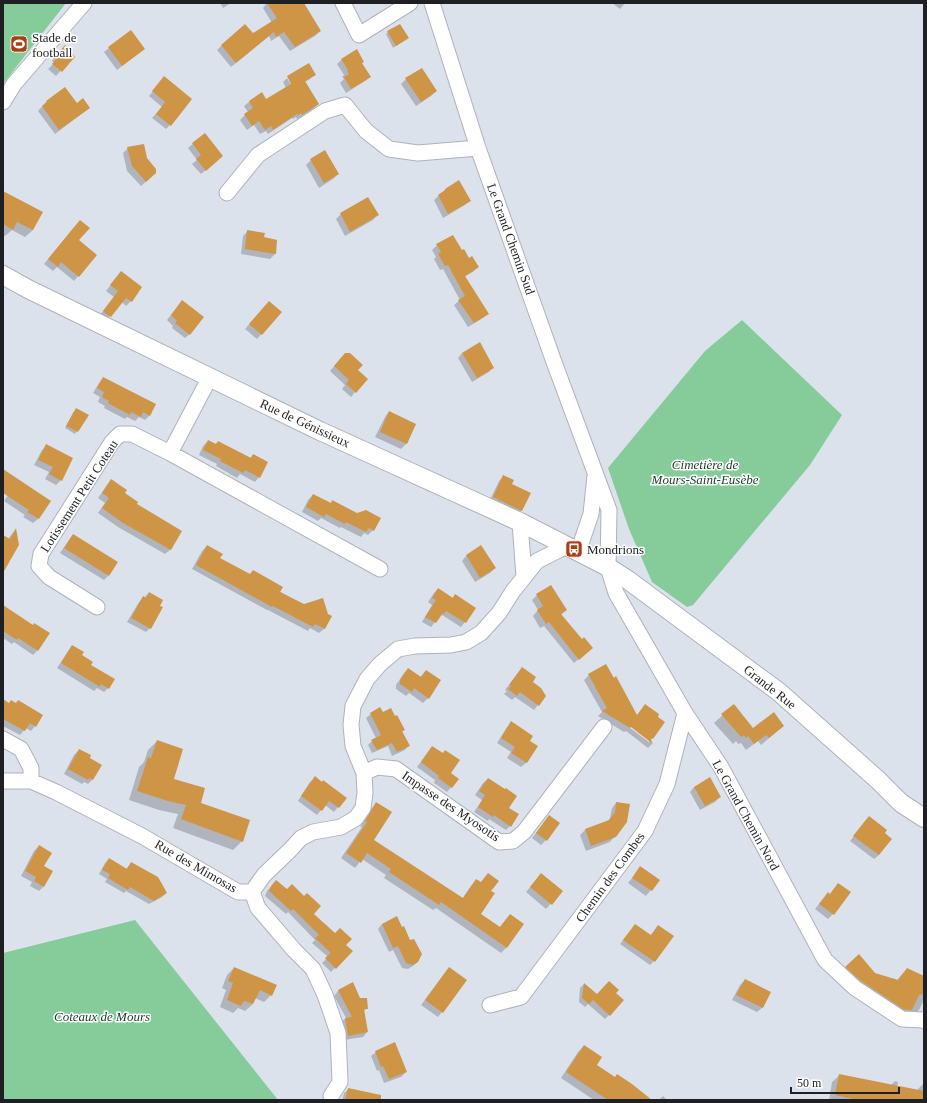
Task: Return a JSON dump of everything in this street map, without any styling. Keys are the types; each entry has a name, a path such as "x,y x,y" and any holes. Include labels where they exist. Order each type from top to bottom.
{"street":[{"path":"3,102 14,84 84,3"},
{"path":"343,3 359,35 410,3"},
{"name":"Le Grand Chemin Sud","path":"432,3 478,148 554,362 609,510 608,567"},
{"path":"227,193 258,155 325,112 345,105 366,130 389,149 418,153 478,148"},
{"name":"Rue de Génissieux","path":"3,275 28,289 210,378 320,431 520,522 608,567"},
{"path":"170,453 210,378"},
{"name":"Lotissement Petit Coteau","path":"97,607 49,578 39,566 41,554 112,442 120,434 132,434 170,453 380,569"},
{"path":"572,549 591,514 596,473"},
{"path":"520,522 524,577"},
{"name":"Rue des Mimosas","path":"3,781 31,781 56,792 142,836 238,892 252,892 264,875 301,838 314,832 342,827 356,818 363,808 365,793 364,773 353,746 351,725 353,706 367,679 380,664 398,649 415,646 451,645 466,642 481,633 499,613 513,591 537,562 572,549"},
{"name":"Le Grand Chemin Nord","path":"608,567 616,593 685,713 721,767 825,960 855,988 902,1019 924,1020"},
{"name":"Grande Rue","path":"608,567 628,580 779,692 878,780 901,803 924,818"},
{"name":"Chemin des Combes","path":"490,1005 521,997 645,831 667,784 685,713"},
{"name":"Impasse des Myosotis","path":"364,773 377,767 396,769 499,842 513,841 524,832 604,727"},
{"path":"3,739 21,749 31,768 31,781"},
{"path":"252,892 258,908 313,970 325,995 338,1033 340,1082 331,1096"}],"green space":[{"name":"Stade de football","path":"3,3 66,3 3,84"},
{"name":"Cimetière de Mours-Saint-Eusèbe","path":"742,320 842,415 810,465 693,605 687,607 652,582 629,529 608,468 705,351"},
{"name":"Coteaux de Mours","path":"135,920 278,1100 3,1100 3,953"}],"building":[{"path":"267,3 304,3 321,31 295,47 284,32 276,37 274,32 236,63 221,45 245,24 253,33 277,18"},
{"path":"400,24 409,38 396,46 387,31"},
{"path":"131,30 145,49 122,66 108,47"},
{"path":"65,45 75,57 62,72 52,64 58,57 56,56"},
{"path":"357,49 364,62 362,63 371,77 351,89 344,77 349,74 347,71 348,70 341,59"},
{"path":"309,63 316,75 305,81 319,104 302,115 301,113 298,115 297,114 273,130 271,126 265,130 259,121 252,126 244,114 253,108 249,101 262,92 266,99 291,84 287,76"},
{"path":"422,68 437,91 421,102 405,78"},
{"path":"164,76 192,99 171,126 156,114 165,102 152,91"},
{"path":"65,87 77,103 83,98 90,108 59,130 42,106 47,102 46,101"},
{"path":"205,133 223,156 206,171 196,159 201,155 192,143"},
{"path":"144,144 147,158 156,169 156,173 146,182 132,166 127,147"},
{"path":"325,150 339,174 324,183 310,159"},
{"path":"459,180 471,201 448,214 438,195"},
{"path":"3,191 43,212 33,230 17,222 13,230 3,224"},
{"path":"368,197 379,215 350,232 340,213"},
{"path":"80,220 90,228 79,240 97,255 79,277 61,262 58,267 48,259"},
{"path":"247,230 265,233 264,237 277,240 276,254 245,249"},
{"path":"453,235 462,250 464,249 469,258 472,256 479,267 465,276 489,314 474,323 458,300 465,296 448,265 445,266 438,254 441,252 436,244"},
{"path":"121,271 142,287 132,302 126,298 111,317 103,311 118,291 110,285"},
{"path":"182,300 204,317 190,335 175,323 177,321 171,315"},
{"path":"269,301 282,312 262,335 249,324"},
{"path":"480,342 494,368 477,378 462,353"},
{"path":"345,353 350,353 363,365 358,370 368,379 356,393 346,384 349,380 334,366"},
{"path":"103,377 156,404 150,416 143,412 141,417 131,412 130,415 108,403 109,401 102,397 104,392 97,388"},
{"path":"76,408 89,415 78,432 66,426"},
{"path":"389,411 416,424 407,444 380,432"},
{"path":"208,440 216,444 218,441 251,458 253,454 268,462 260,478 245,470 243,473 203,450"},
{"path":"46,444 73,458 62,481 49,474 53,467 38,460"},
{"path":"3,469 51,501 39,519 27,512 29,510 3,493"},
{"path":"503,475 514,480 512,484 531,493 522,511 493,497"},
{"path":"111,479 127,490 125,493 138,502 137,504 182,531 171,550 123,523 102,508 109,498 102,493"},
{"path":"313,494 331,503 332,500 357,513 366,510 381,518 374,531 369,528 366,532 346,522 345,524 326,514 324,517 306,507"},
{"path":"16,528 19,545 3,573 3,535 10,539"},
{"path":"73,534 118,562 109,576 64,548"},
{"path":"207,545 223,554 220,558 250,574 253,570 283,587 280,592 304,604 323,598 328,614 332,616 325,629 315,624 313,627 273,606 272,607 196,565"},
{"path":"481,545 496,568 480,578 466,555"},
{"path":"551,585 567,610 561,614 582,639 584,637 593,648 579,660 549,622 546,624 537,610 543,606 536,594"},
{"path":"438,588 453,598 455,594 476,608 466,623 446,611 436,623 425,617 436,600 432,598"},
{"path":"149,592 163,600 160,606 163,607 151,629 131,618 143,596 146,598"},
{"path":"3,605 33,625 34,623 50,633 38,651 18,638 17,640 3,631"},
{"path":"72,645 84,652 82,655 93,662 91,665 115,679 109,689 101,684 100,687 61,663"},
{"path":"606,664 614,678 616,676 637,715 645,704 659,714 658,717 665,722 653,739 652,738 651,740 653,744 631,727 630,728 602,711 607,708 588,674"},
{"path":"522,667 536,677 533,682 541,688 546,696 539,706 520,692 517,696 508,689 511,686 509,685"},
{"path":"408,668 421,677 426,670 441,680 429,699 414,688 412,692 400,684 400,680"},
{"path":"3,699 9,703 11,700 16,703 18,700 43,715 36,727 30,723 25,731 3,719"},
{"path":"734,704 753,728 774,712 784,726 769,738 766,735 754,744 748,736 746,738 744,735 741,737 721,714"},
{"path":"380,707 383,712 391,708 395,716 397,715 405,730 402,731 410,746 397,752 392,743 377,750 371,740 381,735 370,713"},
{"path":"511,721 533,736 530,741 538,746 527,763 511,753 515,747 501,738"},
{"path":"157,740 183,749 174,779 205,788 201,803 250,820 243,842 181,819 186,805 137,791 148,757 151,758"},
{"path":"432,746 443,753 445,750 460,760 451,773 459,779 452,788 438,778 439,776 421,762"},
{"path":"79,749 91,755 90,758 102,765 93,780 89,778 88,780 68,769"},
{"path":"315,776 322,782 323,780 347,798 339,808 329,801 322,811 301,796"},
{"path":"710,777 721,797 705,806 694,787"},
{"path":"488,778 517,796 509,808 519,814 511,827 494,815 493,817 478,807 485,795 479,791"},
{"path":"376,802 392,812 374,840 463,898 476,879 481,882 488,873 499,881 491,891 495,893 481,914 500,927 510,914 524,924 507,948 441,902 439,905 389,872 391,869 367,853 361,863 346,853 367,822 365,821"},
{"path":"616,802 630,804 627,822 616,837 591,846 585,829 609,820 615,812"},
{"path":"549,815 560,823 547,841 536,833"},
{"path":"869,816 887,830 885,833 892,839 879,855 853,836"},
{"path":"39,845 52,853 44,866 53,871 44,887 34,881 36,877 25,871"},
{"path":"109,858 127,869 131,862 158,877 167,893 154,901 130,887 128,890 108,878 110,874 102,870"},
{"path":"640,866 660,880 652,891 632,878"},
{"path":"541,873 563,891 552,905 530,887"},
{"path":"276,880 287,889 292,884 304,896 307,893 321,906 314,914 335,933 340,928 352,939 346,945 353,951 336,969 325,958 331,953 315,938 319,935 293,909 291,911 269,891"},
{"path":"838,883 851,892 834,915 819,904 828,892 830,894"},
{"path":"397,916 402,927 404,926 410,940 414,939 422,954 418,962 413,965 406,963 398,946 393,948 382,924"},
{"path":"635,924 651,935 658,925 674,936 655,962 623,940"},
{"path":"859,954 875,973 898,980 907,968 924,976 924,994 919,995 912,1010 903,1009 861,981 845,967"},
{"path":"234,967 277,985 272,996 260,990 253,1004 244,1001 241,1006 227,1000 233,983 228,981"},
{"path":"449,967 467,980 443,1013 425,1000"},
{"path":"745,979 771,992 763,1008 736,995"},
{"path":"609,981 619,990 616,993 624,1000 610,1016 593,1000 589,1004 582,998 584,983 597,994"},
{"path":"353,982 360,998 367,998 368,1009 364,1009 368,1032 348,1036 345,1018 352,1017 338,990"},
{"path":"395,1042 407,1072 389,1079 383,1066 381,1067 375,1051"},
{"path":"584,1045 602,1057 597,1065 615,1077 617,1074 652,1100 608,1100 566,1072"},
{"path":"839,1074 924,1091 924,1100 857,1100 835,1095"},
{"path":"348,1088 381,1095 381,1100 345,1100"}],"place":[{"name":"Stade de football","path":"19,44"},
{"name":"Mondrions","path":"574,549"}]}
